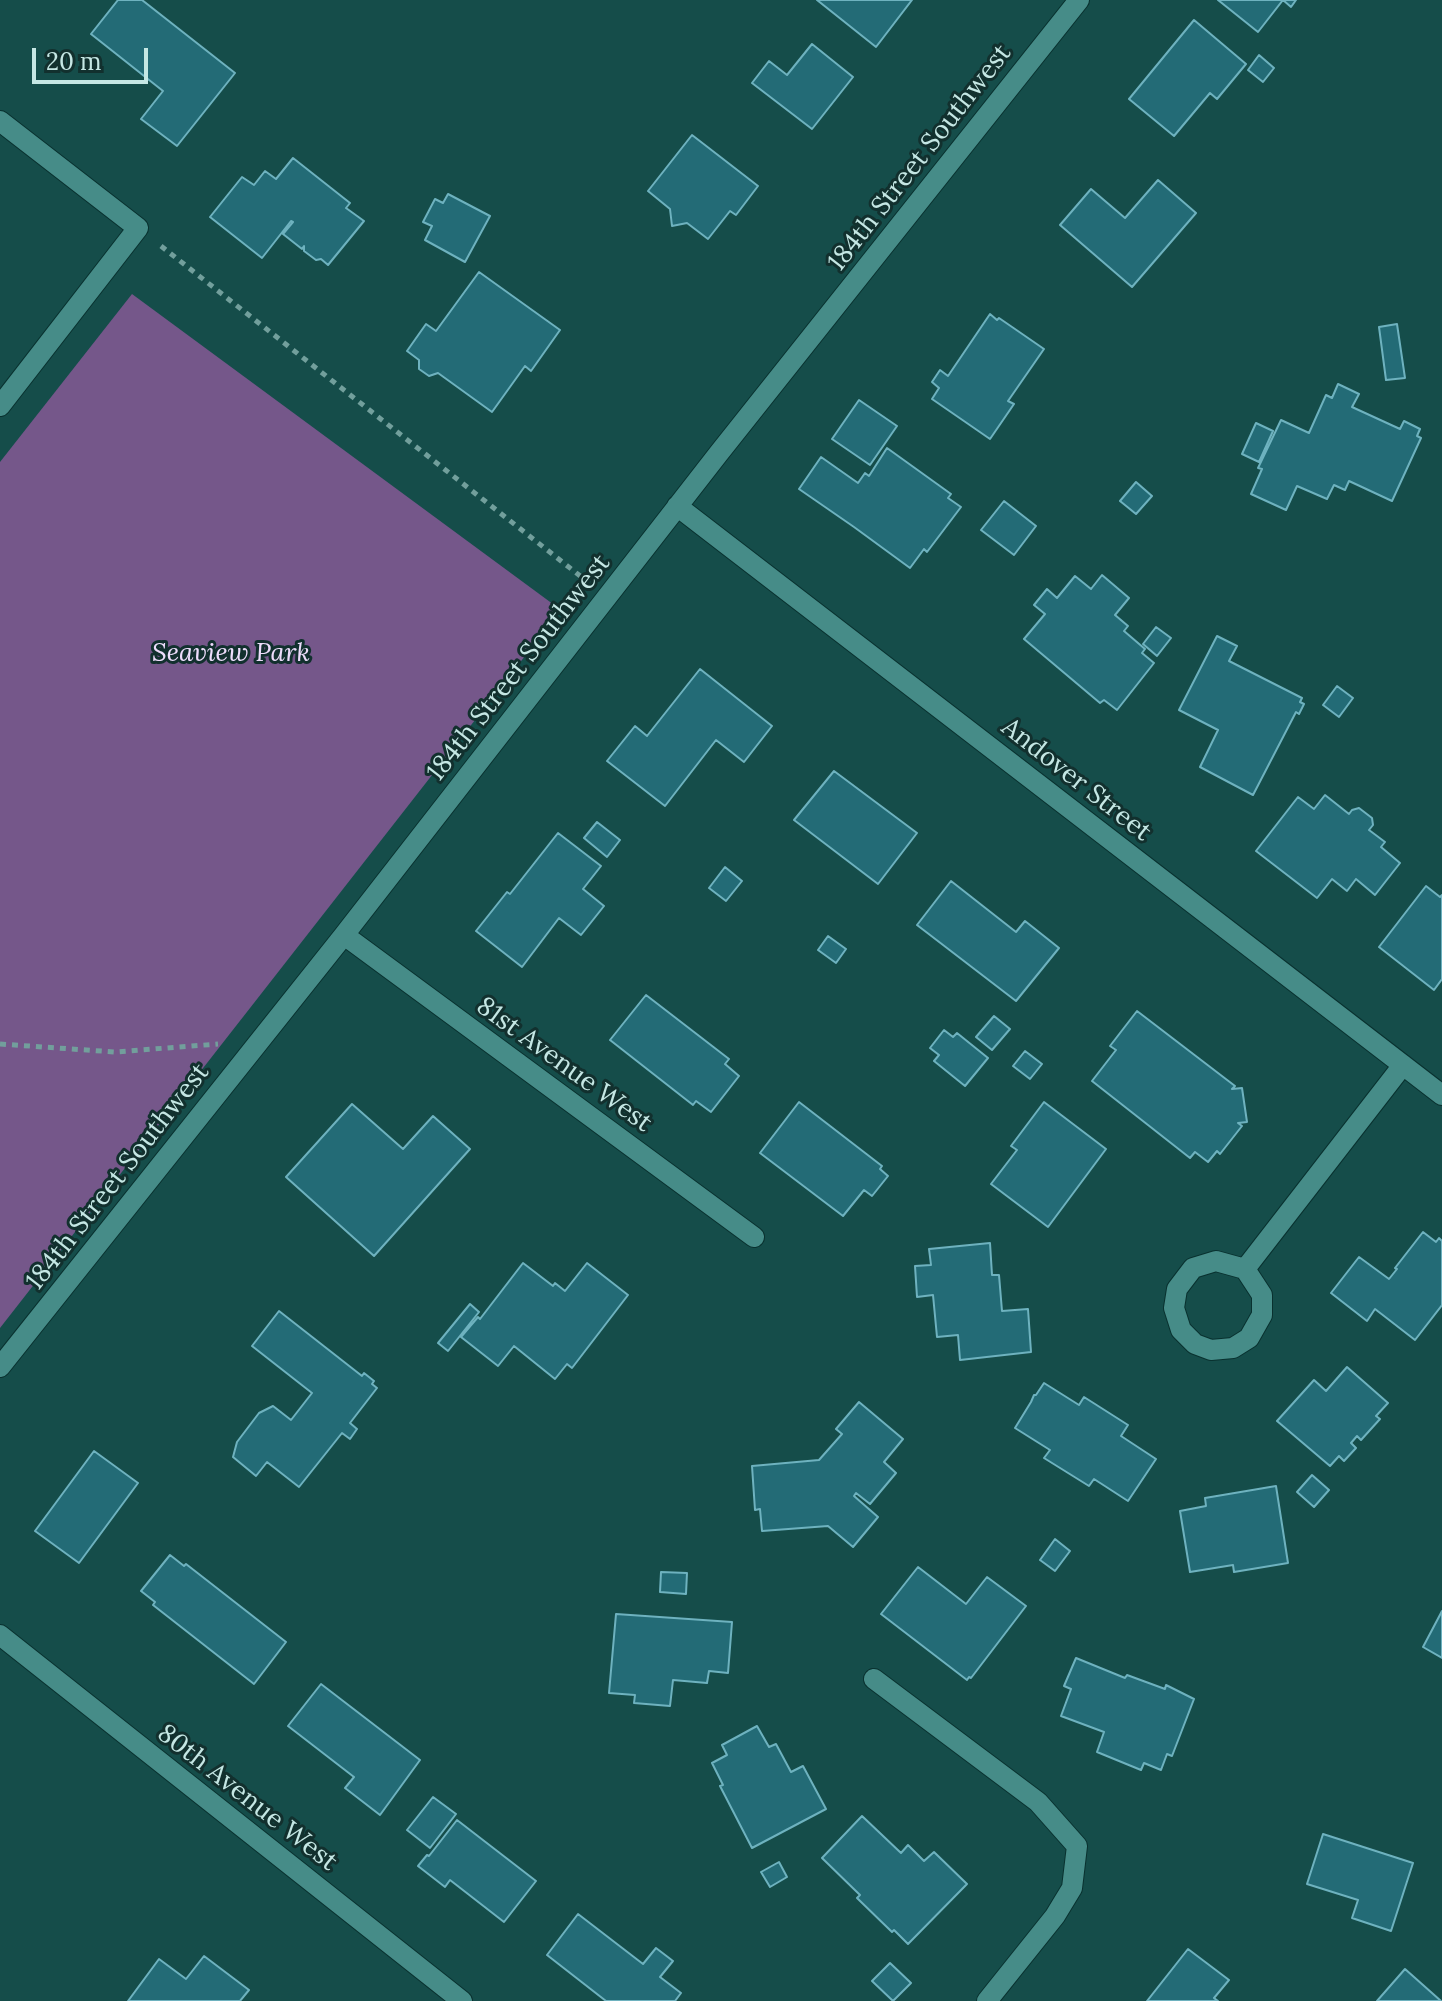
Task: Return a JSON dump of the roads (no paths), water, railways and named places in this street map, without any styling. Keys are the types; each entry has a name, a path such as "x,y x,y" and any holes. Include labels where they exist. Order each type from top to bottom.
{"street":[{"name":"184th Street Southwest","path":"0,1367 1079,0"},
{"path":"0,121 138,228 0,406"},
{"name":"Andover Street","path":"677,506 1442,1095"},
{"name":"81st Avenue West","path":"344,935 754,1237"},
{"path":"1245,1269 1403,1065"},
{"path":"1216,1261 1245,1269 1262,1295 1262,1315 1249,1338 1233,1348 1211,1350 1195,1344 1181,1330 1174,1308 1177,1289 1193,1268 1216,1261"},
{"name":"80th Avenue West","path":"0,1635 462,2001"},
{"path":"874,1679 1038,1802 1077,1846 1072,1888 1055,1916 987,2001"}],"park label":[{"name":"Seaview Park","path":"231,654"}]}
